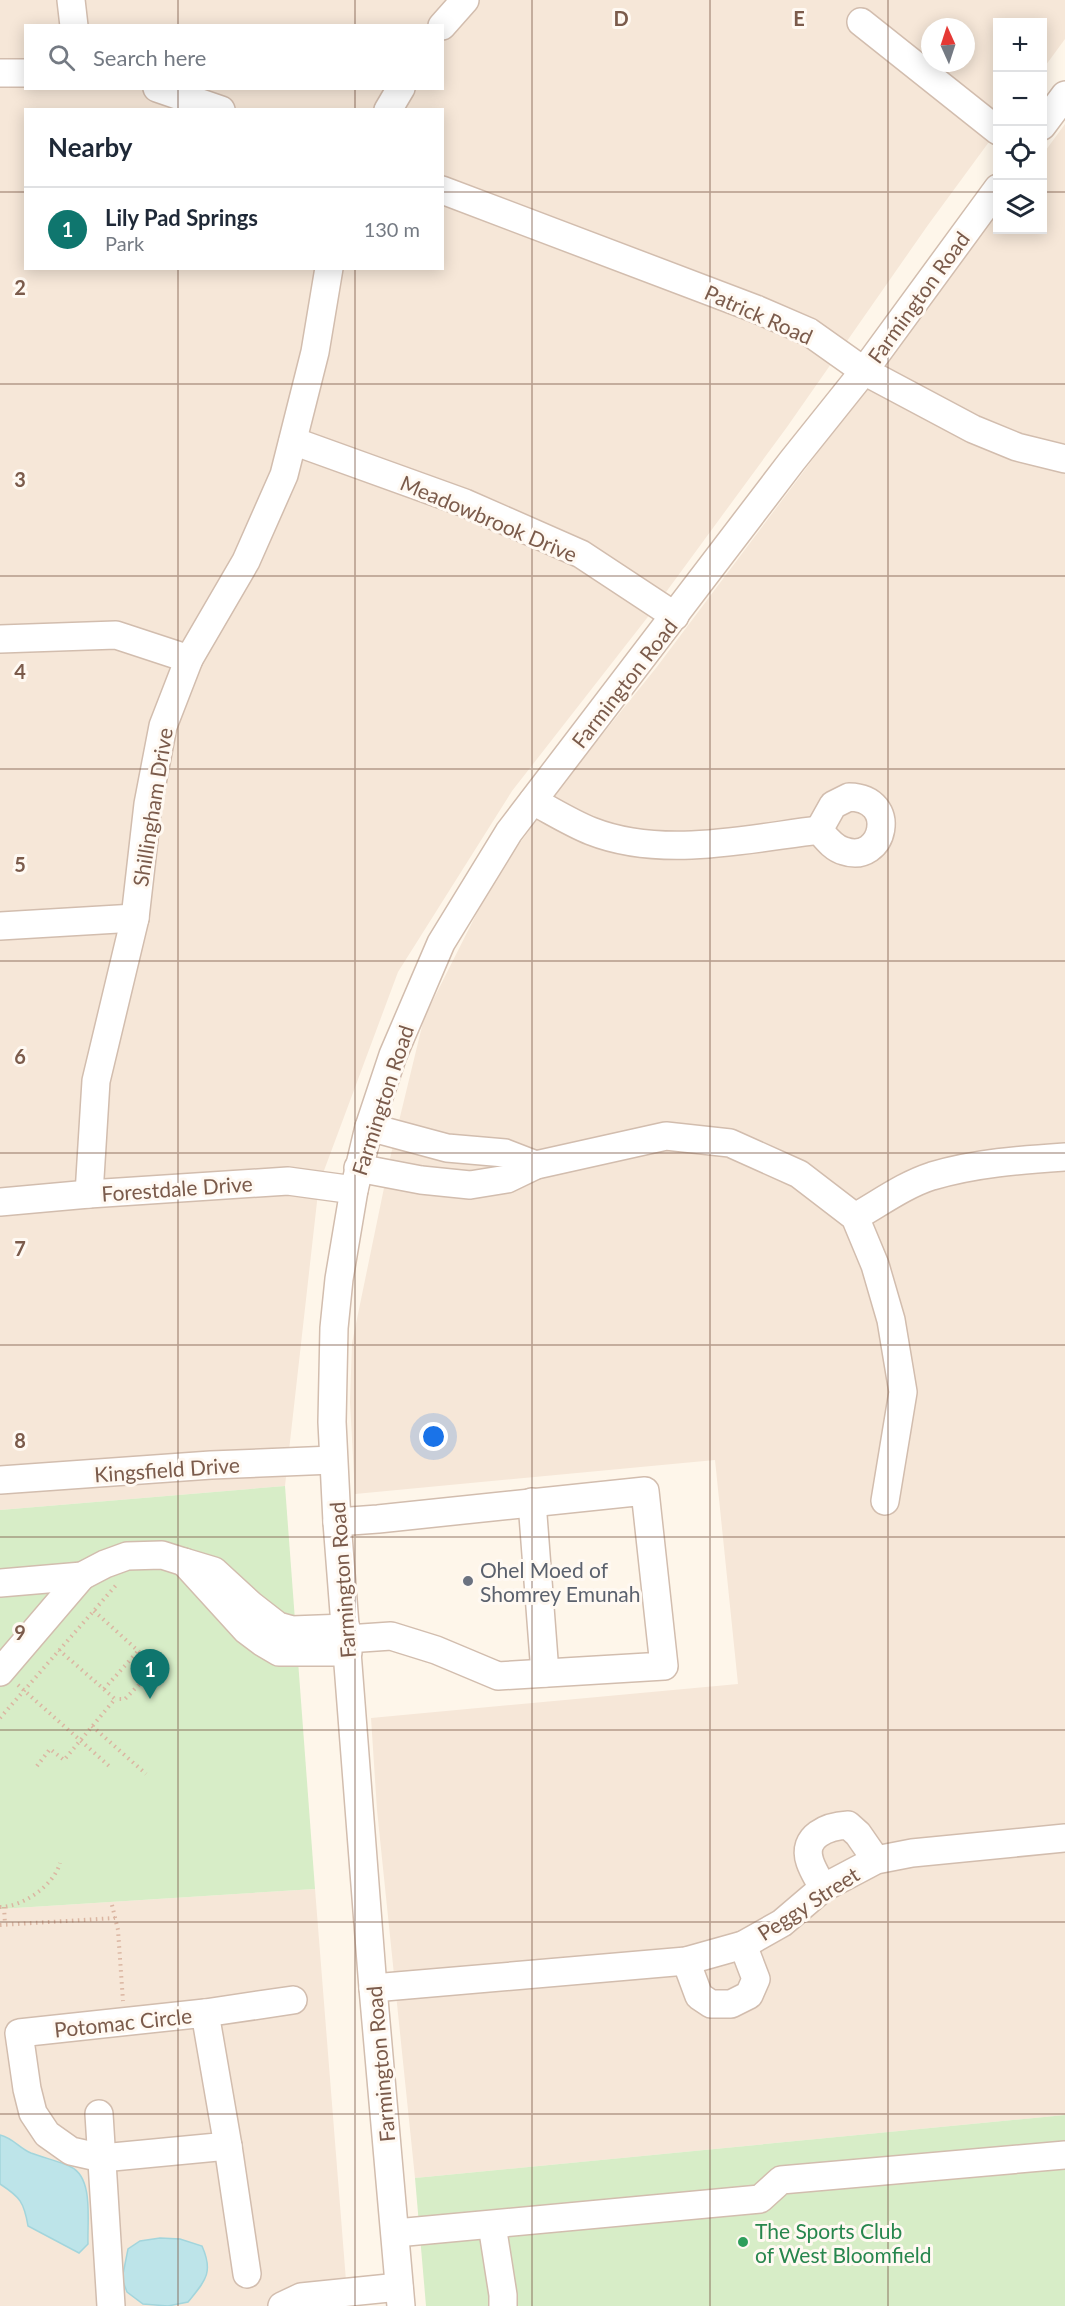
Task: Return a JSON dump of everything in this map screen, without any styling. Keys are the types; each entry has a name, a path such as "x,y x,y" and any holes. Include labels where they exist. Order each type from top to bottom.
{"street":[{"path":"71,0 74,24"},
{"path":"444,24 465,0"},
{"path":"861,22 993,127"},
{"path":"0,73 24,73"},
{"path":"163,90 215,108"},
{"path":"389,108 400,90"},
{"path":"1047,119 1065,95"},
{"name":"Patrick Road","path":"444,191 809,332 864,371 973,429 1017,447 1065,459"},
{"name":"Farmington Road","path":"400,2296 373,1988 333,1460 334,1328 356,1179 369,1127 393,1055 441,943 509,832 792,461 864,371 993,195"},
{"name":"Shillingham Drive","path":"89,1194 96,1081 135,918 148,804 163,726 189,659 246,561 284,475 315,352 328,270"},
{"name":"Meadowbrook Drive","path":"292,441 465,503 581,554 675,616"},
{"path":"0,639 116,635 189,659"},
{"path":"533,801 591,831 642,843 704,844 819,830"},
{"path":"0,926 135,918"},
{"path":"369,1127 447,1148 505,1153 536,1165"},
{"name":"Forestdale Drive","path":"0,1202 288,1180 420,1180 470,1185 507,1179 536,1165 666,1136 730,1143 799,1174 855,1217"},
{"path":"885,1501 903,1392 891,1320 879,1276 855,1217 905,1188 932,1176 989,1163 1065,1157"},
{"name":"Kingsfield Drive","path":"0,1480 222,1464 333,1460"},
{"path":"0,1671 82,1576 105,1564 128,1556 162,1555 213,1571 235,1603 246,1630 279,1652 347,1639 391,1636 436,1650 498,1676 664,1666 645,1491 378,1520 337,1522"},
{"path":"532,1503 545,1673"},
{"path":"0,1583 82,1576"},
{"path":"823,1888 809,1860 809,1845 818,1833 833,1826 848,1825 858,1834 876,1860"},
{"name":"Peggy Street","path":"373,1988 686,1961 743,1945 782,1923 823,1888 876,1860 912,1853 1065,1839"},
{"path":"686,1961 699,1996 711,2004 731,2004 749,1995 756,1979 743,1945"},
{"path":"205,2013 292,2000"},
{"name":"Potomac Circle","path":"205,2013 228,2145 102,2158 70,2151 47,2134 33,2113 9,2036 125,2022 205,2013"},
{"path":"99,2114 111,2306"},
{"path":"228,2145 247,2274"},
{"path":"396,2233 760,2199 781,2180 1065,2155"},
{"path":"492,2225 503,2306"},
{"path":"282,2306 301,2297 400,2296"}],"path":[{"path":"0,1718 123,1579"},
{"path":"59,1650 115,1699 125,1699 156,1667 94,1611"},
{"path":"104,1689 139,1650"},
{"path":"0,1671 110,1766"},
{"path":"36,1766 50,1749 64,1760 115,1699"},
{"path":"92,1726 146,1774"},
{"path":"60,1863 57,1874 50,1882 28,1899 2,1907 3,1925 115,1918"},
{"path":"112,1905 125,2022"}],"shaded area":[{"path":"0,0 1065,0 1065,39 1047,64 1047,18 993,18 993,136 928,225 787,427 647,618 512,791 398,972 319,1184 285,1486 0,1510"},
{"path":"1065,124 1065,2115 415,2178 377,1810 371,1718 738,1684 715,1460 355,1494 350,1402 352,1343 391,1154 424,1018 494,879 564,782 656,668 993,219 993,234 1047,234 1047,149"},
{"path":"315,1889 348,2306 0,2306 0,1909"}],"green space":[{"path":"285,1486 315,1889 0,1909 0,1510"},
{"name":"The Sports Club of West Bloomfield","path":"1065,2115 1065,2306 426,2306 415,2178"}],"water":[{"path":"0,2135 9,2138 31,2153 71,2167 78,2173 83,2181 88,2201 88,2244 79,2253 28,2226 20,2201 0,2184"},
{"path":"160,2238 180,2239 202,2246 206,2255 206,2276 188,2302 168,2306 143,2304 127,2292 122,2279 128,2249 140,2241"}],"place":[{"name":"Ohel Moed of Shomrey Emunah","path":"468,1581"},
{"name":"Lily Pad Springs","path":"150,1699"},
{"name":"The Sports Club of West Bloomfield","path":"743,2242"}]}
